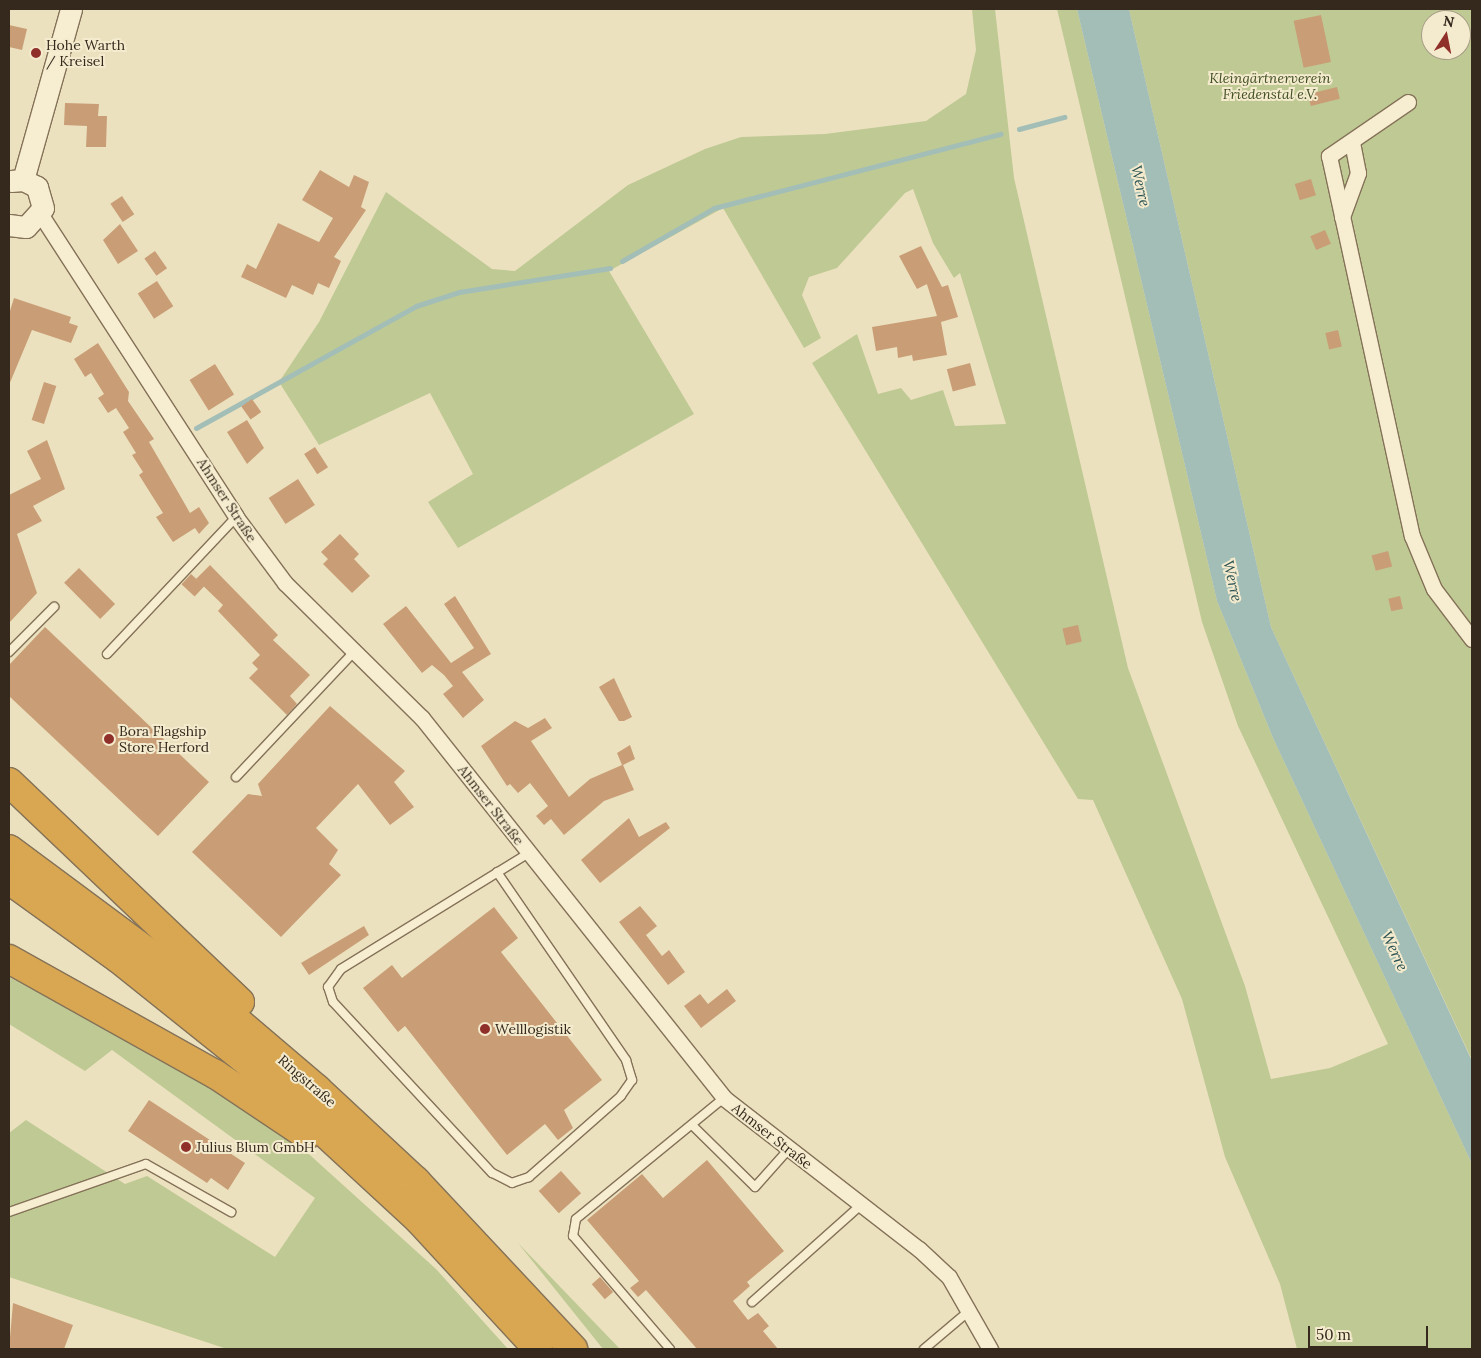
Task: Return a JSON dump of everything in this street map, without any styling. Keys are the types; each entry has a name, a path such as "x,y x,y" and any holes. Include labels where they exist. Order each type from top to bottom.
{"highway":[{"path":"9,782 310,1068 317,1089"},
{"name":"Ringstraße","path":"9,849 216,1003 317,1089 416,1181 573,1349"},
{"name":"Ringstraße","path":"9,880 119,959 250,1064 418,1220 538,1349"},
{"path":"9,960 231,1084 294,1125 378,1196 418,1220"}],"street":[{"path":"9,225 26,227 41,215 41,193 16,181 71,9"},
{"path":"1408,102 1330,156 1412,536 1434,589 1472,639"},
{"path":"1342,218 1358,173 1352,142"},
{"name":"Ahmser Straße","path":"41,215 236,517 285,583 422,718 724,1098 788,1150 861,1204 949,1277 970,1310 990,1349"}],"lane":[{"path":"107,654 236,517"},
{"path":"9,652 54,607"},
{"path":"236,777 354,652"},
{"path":"497,872 632,1074 629,1088 621,1096 529,1177 512,1183 492,1173 333,1002 328,987 341,969 497,872 529,853"},
{"path":"670,1349 573,1236 576,1219 724,1098"},
{"path":"692,1125 755,1188 788,1150"},
{"path":"9,1212 146,1164 231,1212"},
{"path":"752,1302 861,1204"},
{"path":"924,1349 970,1310"},
{"path":"932,1342 938,1349"}],"green space":[{"path":"972,9 995,9 1014,178 1128,668 1245,986 1271,1079 1330,1068 1388,1044 1238,726 1202,622 1057,9 1077,9 1217,601 1273,738 1472,1164 1472,1349 1297,1349 1280,1284 1225,1157 1182,999 1093,800 1078,799 812,363 857,334 878,394 901,388 911,400 943,390 955,426 1006,424 960,273 954,278 933,243 913,189 905,193 837,268 809,277 802,295 821,338 804,348 723,208 609,271 694,414 458,548 428,502 473,474 430,393 319,445 279,382 319,322 386,192 492,269 515,271 628,185 705,149 741,137 825,134 926,121 966,94 976,50"},
{"name":"Kleingärtnerverein Friedenstal e.V.","path":"1129,9 1472,9 1472,1060 1271,627"},
{"path":"9,977 150,1052 290,1137 436,1269 508,1349 227,1349 9,1277 9,1133 26,1120 125,1184 147,1176 275,1257 315,1198 112,1050 85,1071 9,1024"},
{"path":"518,1243 620,1349 603,1349"}],"water":[{"name":"Werre","path":"1077,9 1129,9 1271,627 1472,1061 1472,1164 1273,738 1217,601"}],"building":[{"path":"1321,15 1331,62 1304,68 1294,21"},
{"path":"9,25 27,29 22,50 9,47"},
{"path":"1337,87 1340,99 1311,106 1308,94"},
{"path":"65,103 99,104 98,116 107,116 106,147 86,147 87,126 64,125"},
{"path":"320,170 349,187 354,175 369,182 361,207 366,210 334,257 341,261 329,288 318,283 313,295 292,285 286,298 241,277 247,264 256,269 278,223 319,242 333,218 302,200"},
{"path":"1311,179 1316,195 1300,200 1295,184"},
{"path":"122,196 134,214 123,222 110,204"},
{"path":"120,224 138,251 118,264 103,240"},
{"path":"1325,230 1331,244 1316,250 1310,236"},
{"path":"921,246 942,287 948,285 958,317 941,322 947,355 913,361 912,355 898,358 897,347 876,351 872,327 937,316 927,284 917,289 899,256"},
{"path":"155,251 167,268 156,276 144,258"},
{"path":"157,281 173,306 154,319 138,294"},
{"path":"14,298 71,317 69,323 78,326 71,343 32,330 9,385 9,314"},
{"path":"1338,330 1342,347 1329,349 1325,333"},
{"path":"98,343 129,392 128,401 154,439 149,442 190,513 199,507 209,523 199,534 195,528 173,542 156,517 163,513 139,475 143,472 132,455 136,453 123,432 129,428 116,408 108,413 98,398 104,394 91,373 85,377 74,359"},
{"path":"970,363 976,385 953,391 947,369"},
{"path":"215,364 234,395 209,410 190,380"},
{"path":"44,382 56,386 44,424 32,420"},
{"path":"252,399 261,412 251,420 241,406"},
{"path":"247,420 264,448 247,464 227,432"},
{"path":"47,440 65,489 33,506 42,521 17,534 37,593 9,623 9,495 41,479 27,451"},
{"path":"315,447 328,467 317,474 304,454"},
{"path":"298,479 315,505 286,524 269,498"},
{"path":"340,534 359,554 354,559 370,576 352,593 323,564 328,559 321,552"},
{"path":"1388,551 1392,566 1376,571 1372,555"},
{"path":"210,565 278,635 273,640 310,675 290,696 297,704 287,715 249,678 258,669 252,663 260,655 218,611 223,605 196,579"},
{"path":"79,568 115,604 100,619 64,583"},
{"path":"191,574 204,586 195,597 181,584"},
{"path":"455,596 491,654 462,672 484,700 463,718 443,694 453,686 444,675 432,665 422,673 383,624 406,606 451,663 474,648 444,604"},
{"path":"1400,596 1403,609 1391,611 1388,599"},
{"path":"1078,625 1082,642 1066,645 1062,629"},
{"name":"Bora Flagship Store Herford","path":"45,627 209,782 158,836 9,696 9,665"},
{"path":"614,678 632,717 624,721 619,721 599,687"},
{"path":"330,706 405,771 394,782 414,807 390,825 358,784 316,828 338,850 329,864 341,875 281,937 192,852 248,794 262,796 258,784"},
{"path":"545,718 552,728 531,741 569,797 590,779 622,765 617,753 630,745 635,759 623,765 634,790 604,801 564,835 551,819 544,825 536,816 548,806 530,783 518,793 510,784 507,786 481,746 515,721 528,728"},
{"path":"629,818 639,837 666,822 670,828 600,883 581,860"},
{"path":"640,906 657,926 646,935 662,956 669,950 685,972 668,985 619,922"},
{"name":"Welllogistik","path":"494,907 518,938 501,952 602,1080 564,1110 573,1128 558,1140 545,1124 507,1155 405,1026 398,1032 363,988 392,965 402,978"},
{"path":"364,926 369,935 309,975 301,963"},
{"path":"727,989 736,1001 701,1028 684,1006 700,994 708,1004"},
{"name":"Julius Blum GmbH","path":"149,1100 245,1163 228,1190 211,1178 207,1183 128,1131"},
{"path":"707,1160 784,1251 747,1282 750,1286 733,1301 748,1320 758,1313 769,1326 763,1331 778,1349 697,1349 646,1290 638,1297 630,1288 639,1281 587,1220 642,1174 663,1198"},
{"path":"561,1171 581,1193 559,1213 539,1191"},
{"path":"600,1277 613,1292 605,1299 592,1284"},
{"path":"13,1303 73,1325 64,1349 9,1349"}],"waterway":[{"path":"1019,129 1064,117"},
{"path":"622,261 714,208 1001,134"},
{"path":"196,428 416,306 459,292 610,268"}],"place":[{"name":"Hohe Warth / Kreisel","path":"36,53"},
{"name":"Bora Flagship Store Herford","path":"109,739"},
{"name":"Welllogistik","path":"485,1029"},
{"name":"Julius Blum GmbH","path":"186,1147"}]}
